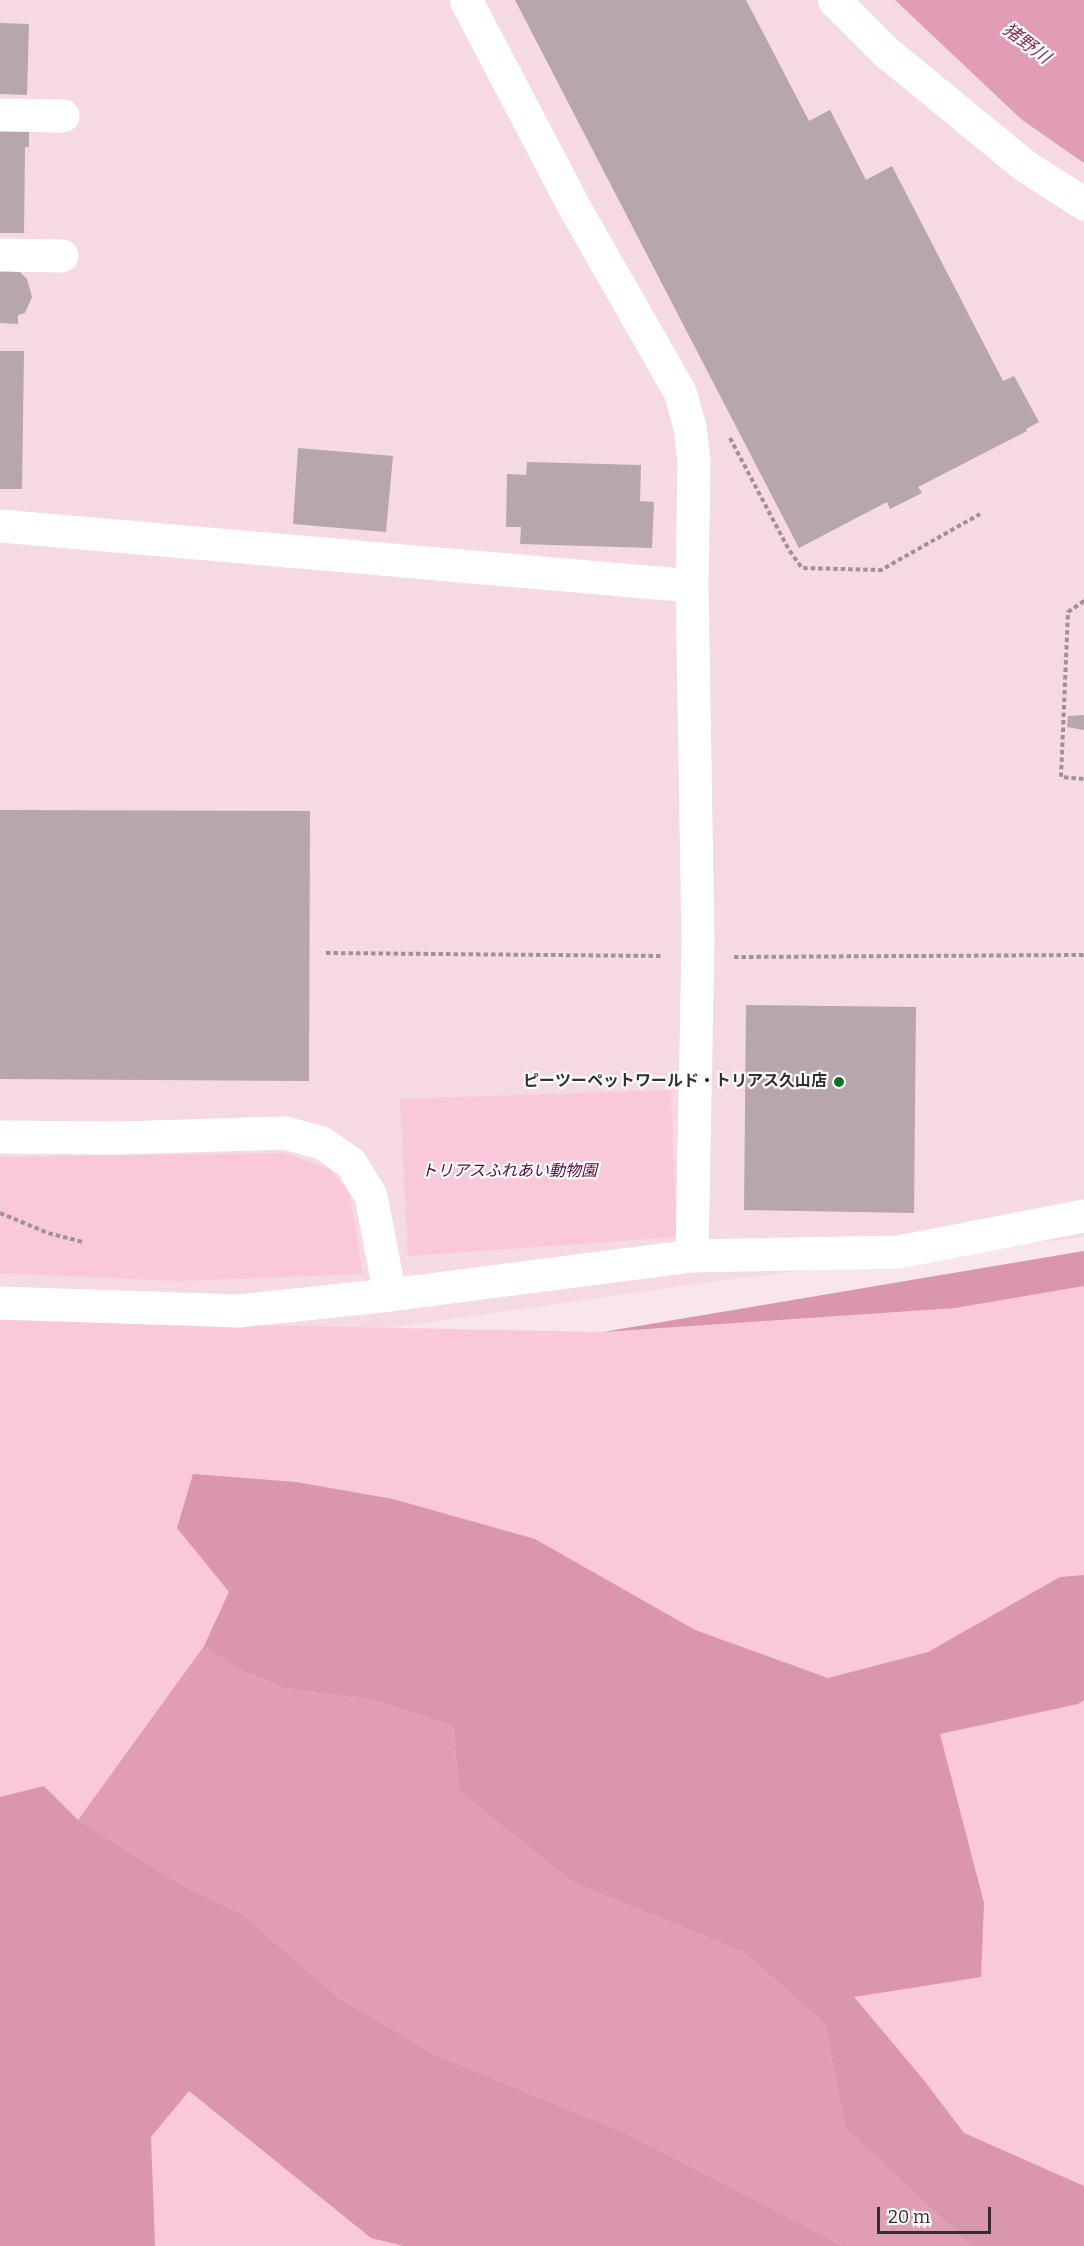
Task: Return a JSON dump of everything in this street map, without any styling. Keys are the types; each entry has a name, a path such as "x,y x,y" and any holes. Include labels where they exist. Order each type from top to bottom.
{"street":[{"path":"466,0 576,210 680,392 690,427 694,461 692,586 697,956 692,1256"},
{"path":"834,0 886,52 1017,159 1084,204"},
{"path":"0,115 63,116"},
{"path":"0,255 63,256"},
{"path":"0,526 692,586"},
{"path":"0,1137 119,1138 285,1133 322,1143 351,1163 370,1196 390,1295"},
{"path":"0,1303 239,1311 390,1295 692,1256 899,1252 1084,1216"}],"path":[{"path":"789,550 802,568 880,570 980,514"},
{"path":"1084,601 1068,612 1062,777 1084,779"},
{"path":"326,953 697,956 1084,955"},
{"path":"0,1213 48,1233 82,1242"}],"shaded area":[{"path":"0,0 895,0 1022,120 1084,163 1084,1237 724,1280 228,1351 0,1335"},
{"path":"1084,1251 1084,1286 955,1308 603,1332"},
{"path":"193,1474 296,1482 393,1499 535,1539 695,1630 828,1678 928,1652 1060,1577 1084,1575 1084,1700 1078,1704 940,1734 984,1903 981,1977 854,1997 923,2079 964,2133 1084,2186 1084,2246 971,2246 845,2128 825,2024 743,1952 572,1882 459,1791 453,1726 373,1700 286,1689 238,1669 204,1646 229,1592 177,1528"},
{"path":"44,1786 78,1820 185,1887 241,1913 339,1998 436,2055 628,2134 844,2246 404,2246 371,2238 189,2091 151,2137 155,2246 0,2246 0,1797"}],"green space":[{"name":"トリアスふれあい動物園","path":"671,1090 677,1237 408,1256 400,1099"},
{"path":"284,1153 331,1170 350,1195 363,1274 178,1281 0,1273 0,1157"},
{"path":"1084,1251 1084,2246 0,2246 0,1320 603,1332"}],"water":[{"name":"猪野川","path":"895,0 1084,0 1084,163 1022,120"},
{"path":"204,1646 238,1669 286,1689 373,1700 453,1726 459,1791 572,1882 743,1952 825,2024 845,2128 971,2246 844,2246 628,2134 436,2055 339,1998 241,1913 185,1887 78,1820"}],"building":[{"path":"515,0 746,0 809,121 830,110 866,180 892,166 1003,381 1014,376 1039,422 1026,429 1027,431 918,487 922,493 890,509 887,502 799,548"},
{"path":"0,23 29,24 27,95 0,94"},
{"path":"0,126 29,130 29,147 25,147 24,233 0,233"},
{"path":"0,270 20,272 27,279 32,297 25,313 18,315 18,324 0,323"},
{"path":"0,351 24,351 22,489 0,489"},
{"path":"298,448 393,456 386,532 293,524"},
{"path":"527,462 641,465 640,501 654,502 652,548 520,544 521,527 506,527 507,474 526,475"},
{"path":"1084,715 1084,730 1067,727 1068,716"},
{"path":"0,810 310,811 309,1081 0,1079"},
{"path":"746,1005 916,1007 914,1213 744,1210"}],"place":[{"name":"ピーツーペットワールド・トリアス久山店","path":"839,1082"}]}
